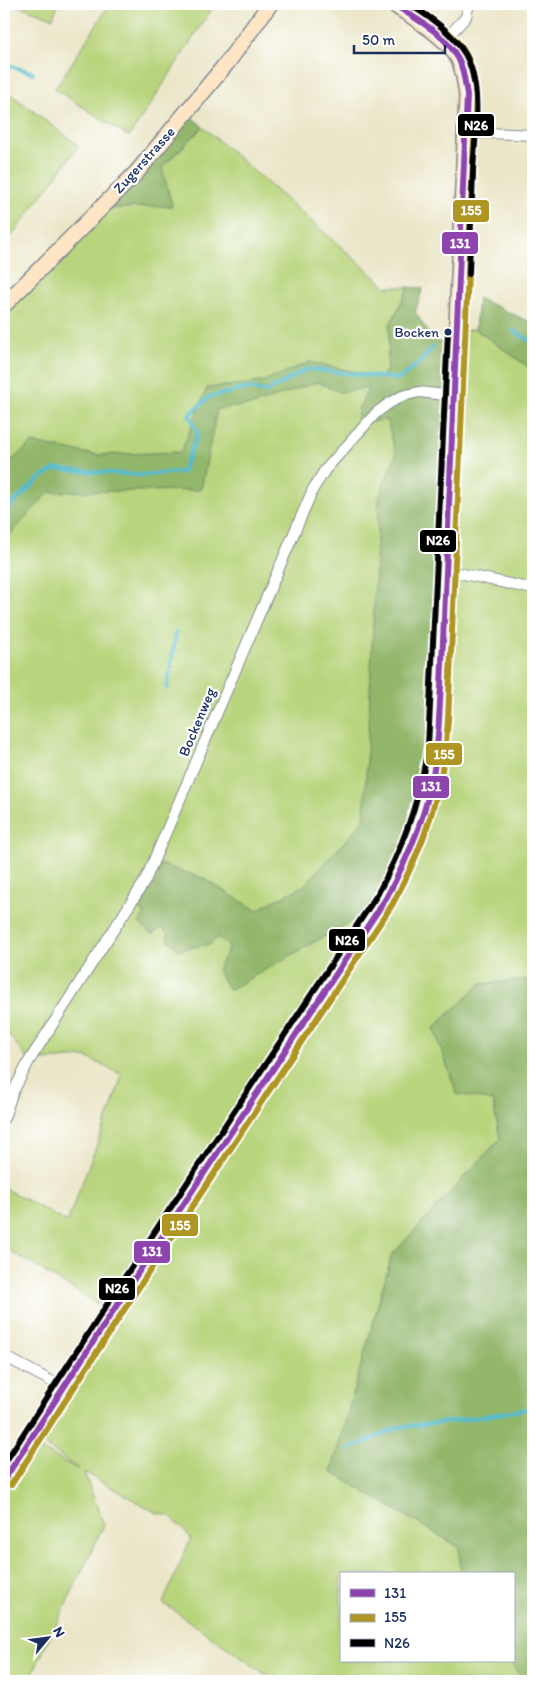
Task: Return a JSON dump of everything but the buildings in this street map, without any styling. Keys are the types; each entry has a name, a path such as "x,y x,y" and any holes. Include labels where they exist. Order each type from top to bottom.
{"street":[{"name":"Zugerstrasse","path":"4,305 137,172 227,63 270,4"},
{"path":"4,1480 380,908 399,876 420,826 434,774 446,572 466,132 466,95 462,70 453,50 444,41 393,4"},
{"path":"444,41 466,17 469,4"},
{"path":"466,132 533,135"},
{"name":"Bockenweg","path":"4,1118 12,1094 29,1061 145,881 300,517 325,470 376,413 388,404 402,396 419,392 454,396"},
{"path":"446,572 459,573 533,589"},
{"path":"4,1356 64,1388"}],"green space":[{"path":"13,4 58,4 53,18"},
{"path":"110,4 215,4 129,137 55,89"},
{"path":"4,89 79,146 4,246"},
{"path":"183,109 203,127 162,167 172,206 99,209"},
{"path":"203,127 387,287 409,287 390,325 387,371 381,376 445,376 422,808 373,909 102,1307 4,1247 4,1188 67,1222 122,1075 86,1057 29,1061 4,1029 4,315 99,209 162,167"},
{"path":"409,287 423,288 415,312 434,341 450,345 422,808 397,867 373,909 229,990 217,970 228,950 227,944 217,938 210,944 178,950 167,938 168,933 162,928 152,934 139,923 145,913 131,903 153,862 203,878 256,910 305,885 364,820 379,497 396,454 387,420 358,423 358,409 369,388 340,392 317,382 253,405 217,409 201,490 49,492 4,541 4,467 32,443 97,455 181,452 207,388 261,382 310,362 380,377 387,371 390,325"},
{"path":"478,298 528,321 533,320 533,370 475,329"},
{"path":"475,329 533,370 533,981 523,980 493,1101 500,1139 392,1255 331,1472 459,1547 461,1572 340,1572 340,1662 510,1662 524,1681 275,1681 163,1603 191,1538 170,1516 157,1513 84,1472 104,1525 29,1681 4,1681 4,1489 30,1451 38,1448 78,1469 42,1443 39,1437 350,952 430,812 457,332"},
{"path":"523,980 533,981 533,1681 524,1681 510,1662 514,1662 514,1572 461,1572 459,1547 331,1472 392,1255 500,1139 493,1101 457,1094 434,1028 480,984"}],"waterway":[{"path":"4,64 33,73"},
{"path":"513,331 533,342"},
{"path":"4,512 40,478 55,469 139,475 182,472 198,433 189,415 209,397 249,388 266,392 307,369 399,379 420,362 433,347"},
{"path":"167,689 176,632"},
{"path":"347,1450 399,1427 448,1422 533,1408"}],"transit line":[{"name":"131","path":"4,1480 126,1291 385,900 410,851 428,799 436,754 441,686 467,95 459,60 446,42 421,21 393,4"},
{"name":"155","path":"11,1485 133,1296 392,905 404,883 431,816 442,769 448,720 476,95 471,65 462,48 449,33 409,4"},
{"name":"N26","path":"409,4 433,20 454,39 465,54 471,67 476,96 476,127 469,274"},
{"name":"N26","path":"4,1464 377,895 395,859 415,804 428,746 448,332"}],"place":[{"name":"Bocken","path":"448,332"}]}
